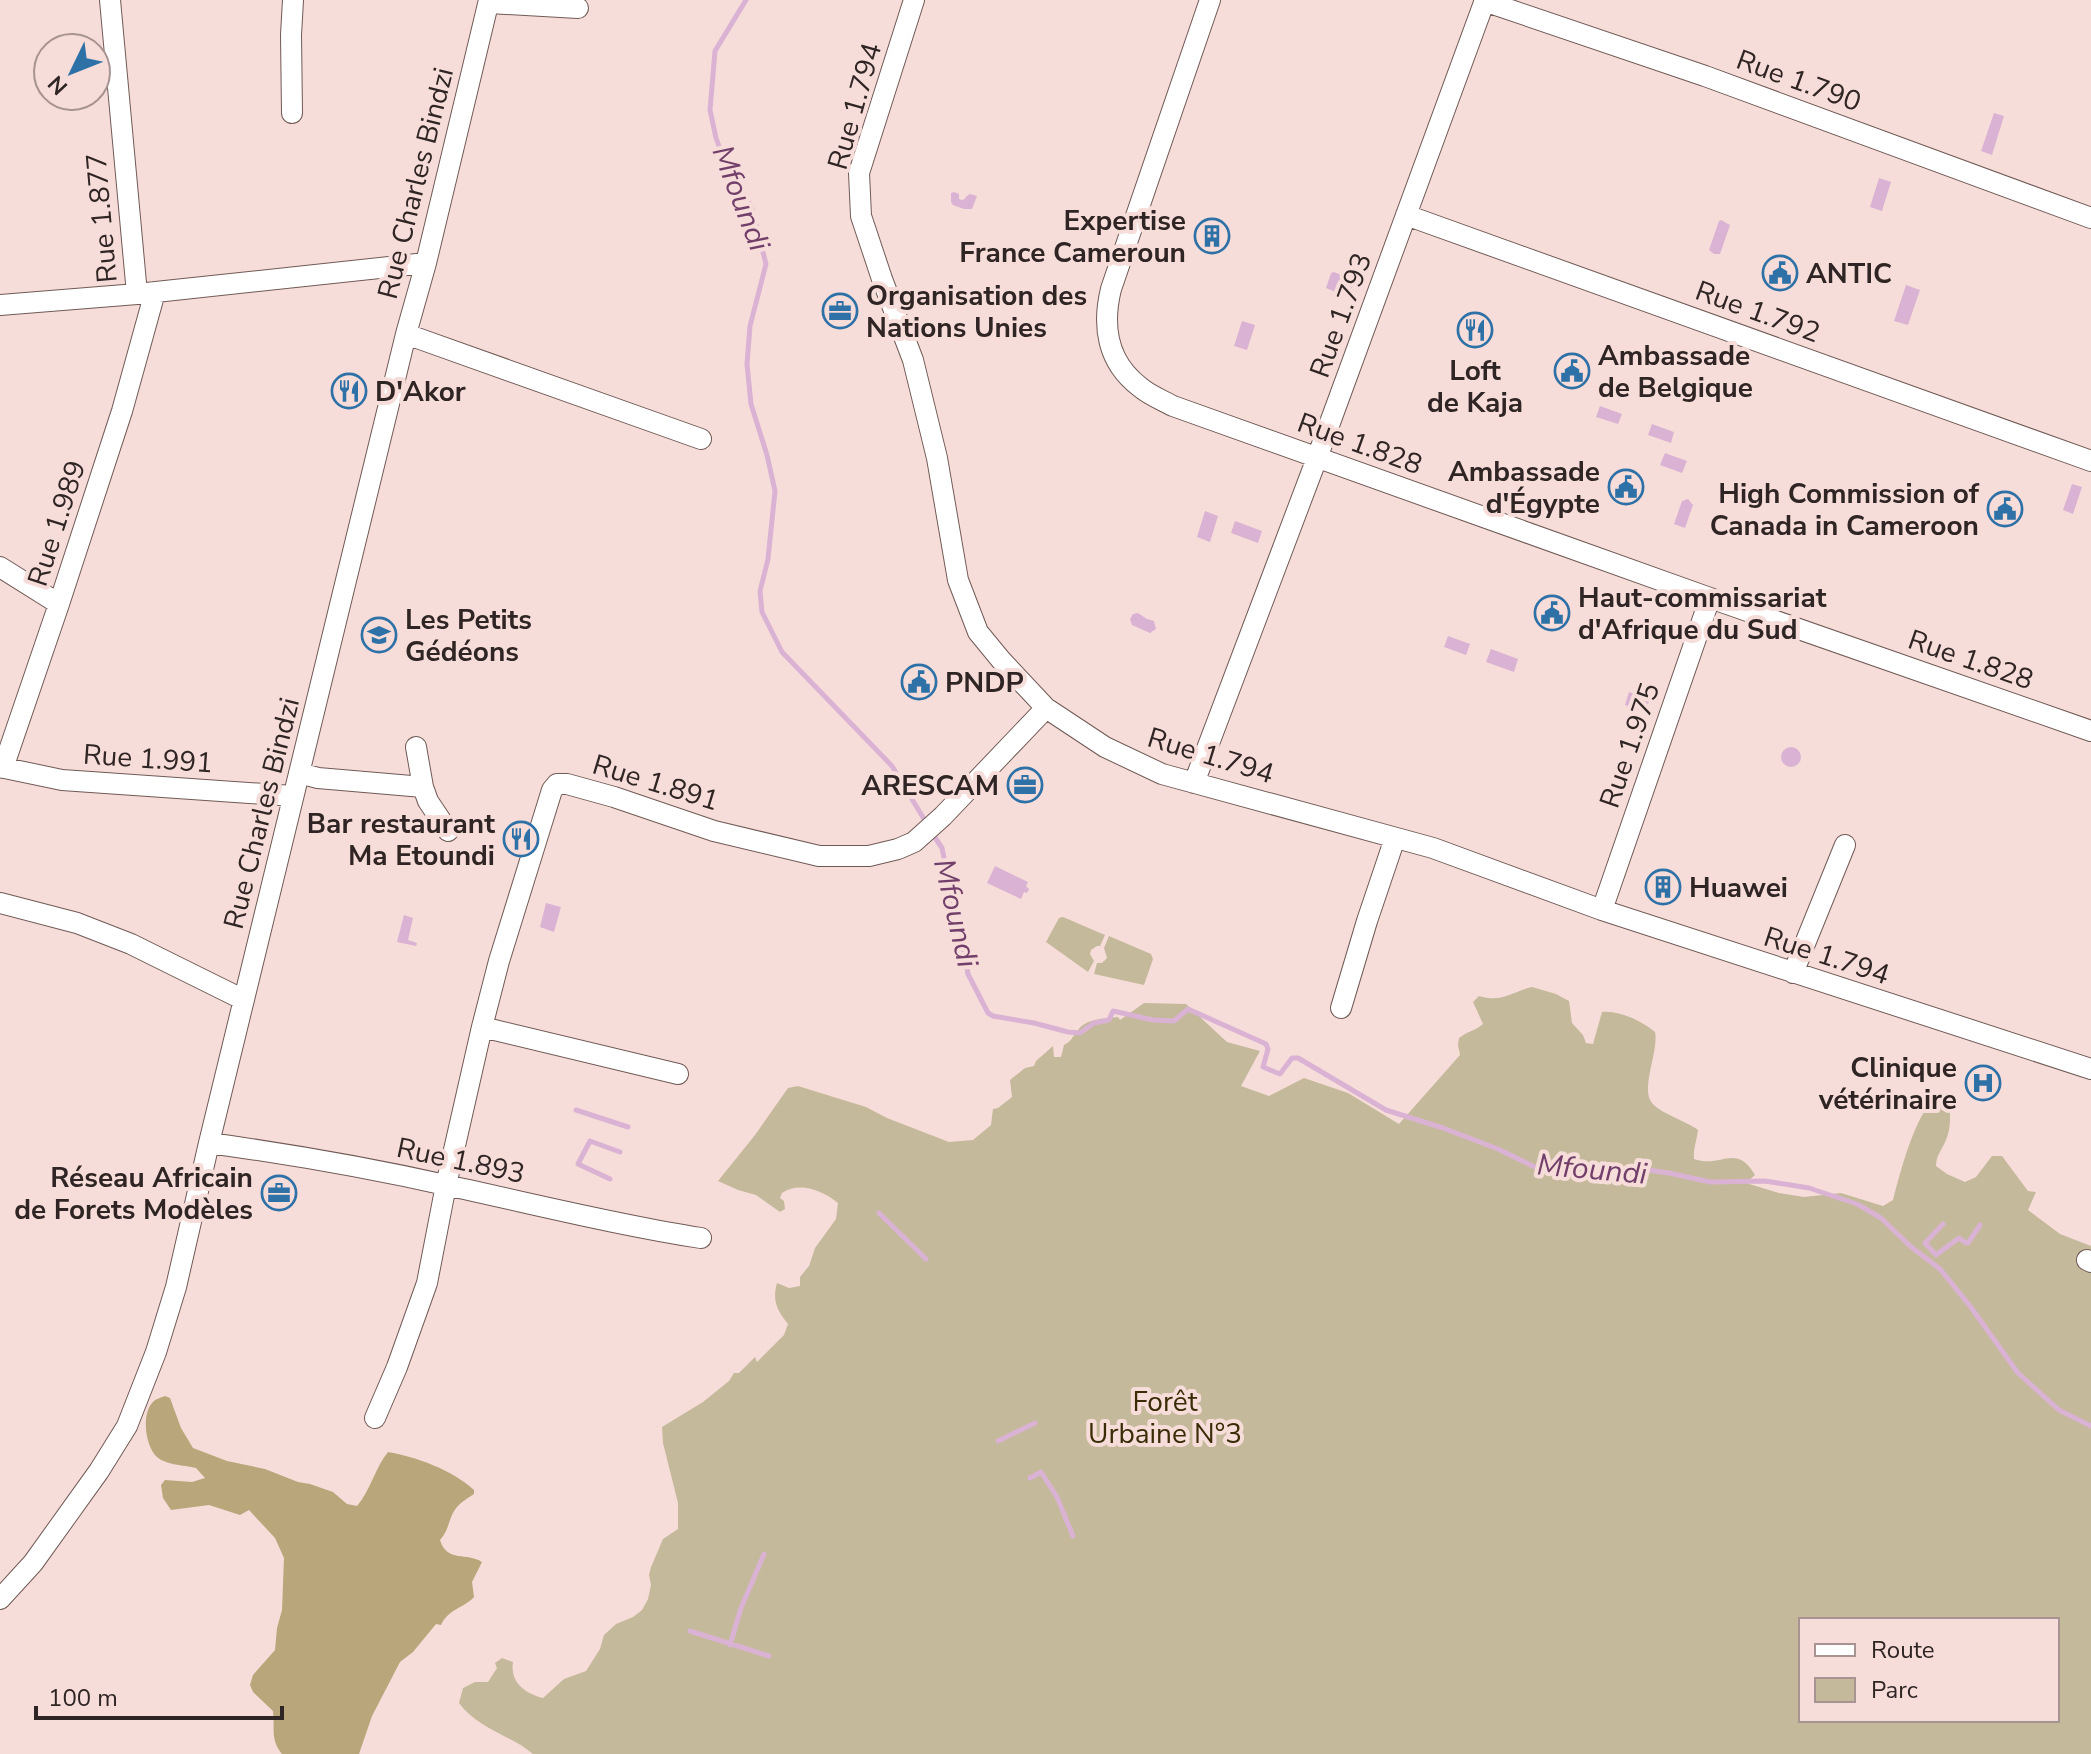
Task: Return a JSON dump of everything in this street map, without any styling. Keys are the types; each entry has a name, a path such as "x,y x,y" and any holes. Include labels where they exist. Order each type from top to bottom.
{"street":[{"name":"Rue 1.877","path":"0,305 146,293 110,0"},
{"path":"292,113 293,0"},
{"name":"Rue 1.794","path":"914,0 859,173 861,216 913,360 937,458 958,580 978,632 1046,708 1105,747 1162,774 1433,848 1602,910 2091,1069"},
{"name":"Rue 1.828","path":"1210,0 1107,308 1106,328 1111,345 1128,376 1141,388 1173,406 1317,458 2091,731"},
{"name":"Rue 1.793","path":"1194,783 1485,1"},
{"name":"Rue 1.790","path":"1485,1 1705,76 2091,218"},
{"path":"489,2 578,8"},
{"name":"Rue Charles Bindzi","path":"0,1599 33,1563 127,1426 156,1352 176,1287 293,796 489,2"},
{"name":"Rue 1.792","path":"1406,215 2091,460"},
{"path":"146,293 426,263"},
{"name":"Rue 1.989","path":"1,768 122,411 146,293"},
{"path":"406,334 701,439"},
{"path":"0,567 59,604"},
{"name":"Rue 1.975","path":"1602,910 1710,598"},
{"name":"Rue 1.891","path":"375,1418 427,1283 446,1185 499,961 552,790 557,784 614,797 714,831 819,856 869,856 914,842 943,816 1046,708"},
{"path":"416,747 428,801 448,831"},
{"name":"Rue 1.991","path":"1,768 62,780 293,796"},
{"path":"299,773 318,778 423,787"},
{"path":"1341,1008 1395,838"},
{"path":"1793,973 1845,845"},
{"path":"0,903 77,923 131,944 244,1000"},
{"path":"482,1027 678,1074"},
{"name":"Rue 1.893","path":"209,1143 446,1185 649,1230 701,1238"}],"green space":[{"path":"1059,918 1105,935 1100,946 1091,950 1094,961 1088,972 1046,942"},
{"path":"1109,936 1151,954 1153,959 1144,985 1094,974 1097,963 1107,958 1104,948"},
{"name":"Forêt Urbaine N°3","path":"1532,987 1556,994 1569,1001 1572,1023 1586,1043 1593,1044 1602,1012 1630,1017 1644,1024 1655,1032 1656,1040 1649,1096 1661,1110 1698,1130 1694,1159 1741,1160 1755,1175 1746,1183 1779,1193 1804,1197 1841,1193 1883,1206 1893,1200 1921,1116 1936,1097 1944,1099 1950,1105 1948,1136 1936,1166 1965,1182 1976,1177 1992,1156 2002,1156 2028,1191 2036,1192 2028,1210 2060,1234 2091,1246 2091,1754 533,1754 475,1719 459,1703 463,1688 475,1682 488,1682 497,1668 495,1663 502,1658 513,1662 514,1676 520,1686 543,1698 564,1679 586,1671 600,1649 604,1635 616,1624 642,1610 648,1599 651,1567 663,1539 678,1529 678,1503 662,1427 703,1402 755,1357 757,1362 784,1335 788,1324 776,1305 777,1283 789,1288 800,1286 800,1277 809,1266 815,1248 836,1219 838,1203 811,1189 796,1188 782,1193 780,1198 784,1201 785,1209 780,1212 756,1195 718,1181 788,1088 798,1086 866,1107 949,1142 973,1140 991,1125 993,1109 1012,1097 1010,1080 1025,1068 1034,1066 1053,1046 1054,1057 1061,1057 1064,1045 1086,1023 1118,1017 1120,1020 1144,1003 1186,1004 1227,1042 1260,1051 1241,1086 1269,1096 1304,1078 1348,1093 1399,1124 1460,1055 1459,1038 1483,1024 1473,1002 1479,996 1500,998"}],"shaded area":[{"path":"1994,113 2004,116 1992,155 1981,151"},
{"path":"1879,178 1891,182 1882,211 1870,207"},
{"path":"951,193 959,194 961,200 970,194 977,196 972,209 953,205"},
{"path":"1721,220 1730,225 1720,254 1714,254 1709,250"},
{"path":"1334,272 1355,281 1348,297 1326,288"},
{"path":"1906,285 1920,290 1908,325 1894,321"},
{"path":"1242,321 1255,325 1247,350 1234,346"},
{"path":"1600,406 1622,414 1618,424 1596,417"},
{"path":"1652,424 1674,432 1671,443 1648,435"},
{"path":"1665,453 1687,461 1682,473 1660,465"},
{"path":"2072,484 2082,487 2073,514 2063,510"},
{"path":"1688,499 1693,505 1685,528 1674,524 1682,501"},
{"path":"1205,511 1218,516 1210,542 1197,537"},
{"path":"1235,521 1262,531 1258,543 1231,533"},
{"path":"1138,613 1154,621 1156,629 1150,633 1132,625 1130,619"},
{"path":"1448,636 1470,644 1466,655 1444,647"},
{"path":"1491,649 1518,659 1514,672 1486,662"},
{"path":"1629,692 1650,699 1645,712 1625,705"},
{"path":"1791,747 1798,750 1801,757 1798,764 1791,767 1784,764 1781,757 1784,750"},
{"path":"995,866 1028,882 1026,886 1029,889 1021,899 987,883"},
{"path":"546,903 561,907 554,932 540,927"},
{"path":"404,915 413,918 408,940 417,943 416,946 397,942"},
{"path":"165,1396 170,1398 181,1428 193,1448 333,1492 347,1504 357,1506 388,1452 434,1465 474,1490 474,1494 454,1511 440,1540 447,1552 482,1562 472,1582 474,1597 448,1615 441,1625 436,1624 413,1652 400,1662 372,1716 359,1754 282,1754 278,1749 274,1739 273,1711 250,1685 253,1675 275,1650 282,1610 284,1558 275,1538 249,1510 240,1515 209,1505 171,1510 163,1498 161,1485 165,1480 192,1482 205,1478 196,1468 163,1461 152,1450 147,1436 147,1412 154,1401"}],"waterway":[{"name":"Mfoundi","path":"746,0 715,51 710,110 730,176 741,188 752,209 766,264 750,326 747,364 751,404 775,491 768,559 760,591 762,612 782,652 892,766 927,824"},
{"name":"Mfoundi","path":"932,833 942,848 968,974 988,1013 993,1016 1080,1033 1094,1023 1109,1020 1113,1011 1153,1020 1174,1021 1188,1009 1266,1044 1268,1049 1263,1067 1280,1074 1292,1058 1298,1058 1386,1110 1498,1149 1537,1168 1566,1162 1605,1170 1633,1168 1710,1182 1765,1181 1809,1188 1857,1204 1881,1218 1940,1269 2018,1373 2059,1410 2091,1426"},
{"path":"576,1110 628,1127"},
{"path":"610,1179 578,1164 590,1141 620,1152"},
{"path":"879,1213 926,1259"},
{"path":"1943,1224 1925,1243 1936,1255 1959,1238 1968,1243 1980,1225"},
{"path":"998,1441 1035,1423"},
{"path":"1030,1478 1041,1472 1057,1497 1073,1536"},
{"path":"730,1645 741,1608 764,1554"},
{"path":"690,1631 769,1656"}],"place":[{"name":"Expertise France Cameroun","path":"1212,236"},
{"name":"ANTIC","path":"1780,273"},
{"name":"Organisation des Nations Unies","path":"840,311"},
{"name":"Loft de Kaja","path":"1475,330"},
{"name":"Ambassade de Belgique","path":"1572,371"},
{"name":"D'Akor","path":"349,391"},
{"name":"Ambassade d'Égypte","path":"1626,487"},
{"name":"High Commission of Canada in Cameroon","path":"2005,509"},
{"name":"Haut-commissariat d'Afrique du Sud","path":"1552,613"},
{"name":"Les Petits Gédéons","path":"379,635"},
{"name":"PNDP","path":"919,682"},
{"name":"ARESCAM","path":"1025,785"},
{"name":"Bar restaurant Ma Etoundi","path":"521,839"},
{"name":"Huawei","path":"1663,887"},
{"name":"Clinique vétérinaire","path":"1983,1083"},
{"name":"Réseau Africain de Forets Modèles","path":"279,1193"}]}
